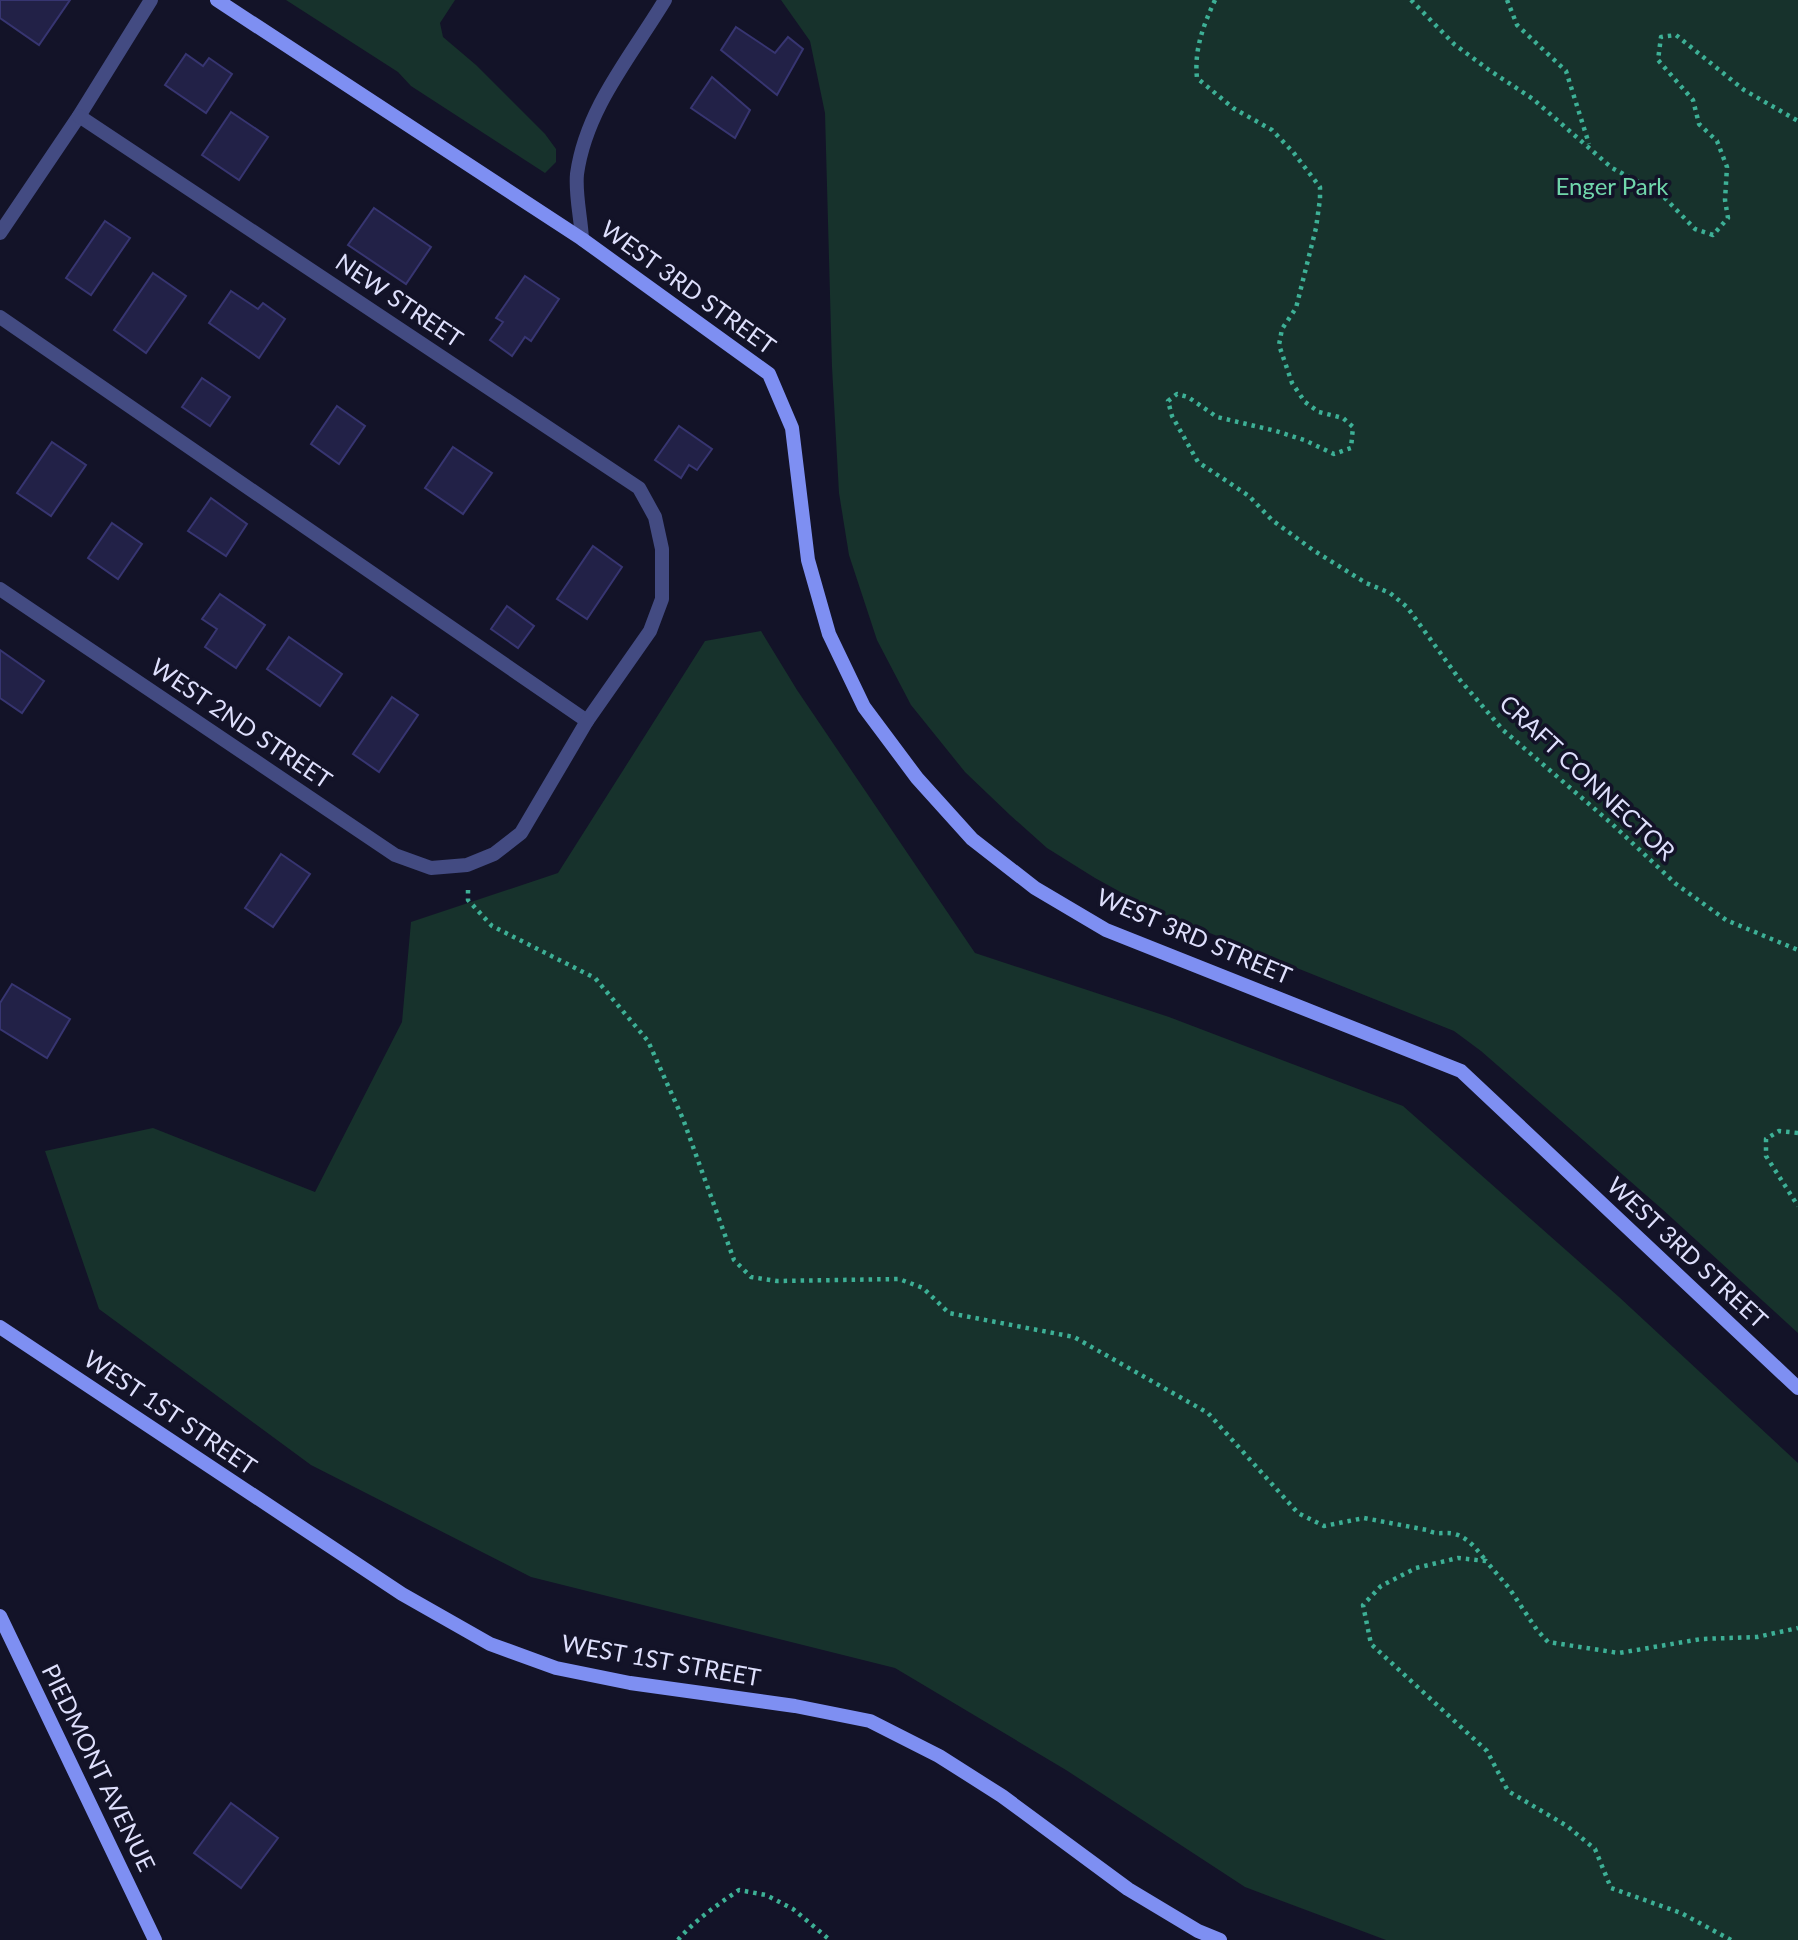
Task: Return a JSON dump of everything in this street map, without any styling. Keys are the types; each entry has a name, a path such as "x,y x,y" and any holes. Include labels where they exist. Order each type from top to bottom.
{"street":[{"path":"0,233 79,116 151,0"},
{"name":"WEST 3RD STREET","path":"216,0 582,239 769,374 792,428 808,560 830,634 864,706 917,778 972,839 1035,888 1106,930 1461,1071 1798,1388"},
{"path":"582,239 577,177 584,143 606,92 665,0"},
{"name":"NEW STREET","path":"79,116 639,488 655,517 662,549 662,599 650,631 587,720"},
{"path":"0,317 587,720"},
{"name":"WEST 2ND STREET","path":"0,589 395,855 431,868 467,865 494,854 521,834 587,720"},
{"name":"WEST 1ST STREET","path":"0,1327 401,1594 490,1644 556,1668 617,1681 795,1706 870,1721 939,1756 1002,1796 1128,1889 1198,1931 1220,1940"},
{"name":"PIEDMONT AVENUE","path":"0,1616 6,1644 155,1940"}],"path":[{"name":"CRAFT CONNECTOR","path":"1214,0 1195,58 1197,78 1233,108 1272,130 1320,187 1315,228 1296,308 1282,329 1279,345 1292,383 1305,402 1319,412 1343,418 1353,427 1352,448 1334,454 1276,431 1217,417 1188,397 1177,394 1168,401 1172,416 1198,461 1249,496 1272,520 1313,550 1366,583 1390,593 1407,607 1447,664 1503,730 1585,800 1676,884 1726,920 1798,950"},
{"path":"1411,0 1454,44 1533,99 1612,168 1661,194 1695,229 1713,235 1728,218 1727,167 1717,141 1699,124 1693,100 1658,60 1661,37 1676,35 1744,90 1798,121"},
{"path":"1507,0 1517,25 1566,71 1589,146"},
{"path":"467,865 468,900 492,926 595,978 648,1041 683,1119 734,1259 751,1277 777,1282 899,1279 923,1288 949,1313 1074,1337 1208,1413 1298,1513 1324,1526 1364,1518 1426,1530 1436,1535 1455,1534 1472,1544 1509,1588 1548,1642 1619,1653 1701,1639 1757,1637 1798,1628"},
{"path":"1798,1133 1779,1131 1766,1139 1766,1156 1798,1206"},
{"path":"1486,1561 1458,1558 1416,1568 1381,1586 1363,1605 1371,1644 1487,1751 1508,1791 1567,1826 1595,1849 1611,1888 1681,1913 1731,1940"},
{"path":"678,1940 706,1914 739,1890 766,1895 793,1909 830,1940"}],"green space":[{"path":"286,0 455,0 440,23 443,37 476,65 545,134 556,149 556,162 545,173 411,86 398,72"},
{"name":"Enger Park","path":"781,0 1798,0 1798,1333 1662,1209 1481,1051 1454,1031 1155,911 1095,878 1047,848 1010,815 965,772 911,705 877,640 849,555 839,493 832,367 825,113 810,41"},
{"path":"761,631 797,690 975,953 1169,1017 1403,1106 1619,1297 1798,1463 1798,1940 1386,1940 1245,1887 1066,1770 895,1668 531,1577 311,1465 99,1309 45,1151 153,1128 315,1192 402,1022 411,922 558,873 705,641"}],"building":[{"path":"0,0 70,0 39,45 0,18"},
{"path":"736,27 775,53 788,37 803,49 777,95 721,50"},
{"path":"186,54 203,66 209,58 232,74 206,113 165,85"},
{"path":"712,77 750,110 735,138 691,108"},
{"path":"231,112 268,137 239,180 202,155"},
{"path":"374,208 431,247 406,284 348,245"},
{"path":"105,221 130,238 91,295 66,278"},
{"path":"153,273 186,296 146,353 114,330"},
{"path":"525,276 559,299 531,341 525,337 512,356 490,340 503,322 496,318"},
{"path":"231,291 258,309 263,303 285,319 259,358 209,323"},
{"path":"202,378 230,397 210,426 182,407"},
{"path":"337,406 365,426 339,464 311,444"},
{"path":"679,426 712,449 697,470 689,465 681,478 655,460"},
{"path":"52,442 86,465 51,516 17,493"},
{"path":"453,447 492,473 463,514 425,488"},
{"path":"211,498 247,524 226,556 188,531"},
{"path":"112,523 142,544 118,579 88,558"},
{"path":"593,546 622,567 587,619 557,599"},
{"path":"220,594 265,625 236,668 205,647 217,629 202,619"},
{"path":"507,606 534,626 518,648 491,629"},
{"path":"289,637 342,674 320,706 267,669"},
{"path":"0,650 44,681 22,713 0,698"},
{"path":"392,697 418,715 379,772 353,754"},
{"path":"281,854 310,874 273,927 245,908"},
{"path":"12,984 70,1019 47,1058 0,1029 0,1003"},
{"path":"231,1803 278,1838 241,1888 194,1853"}]}
